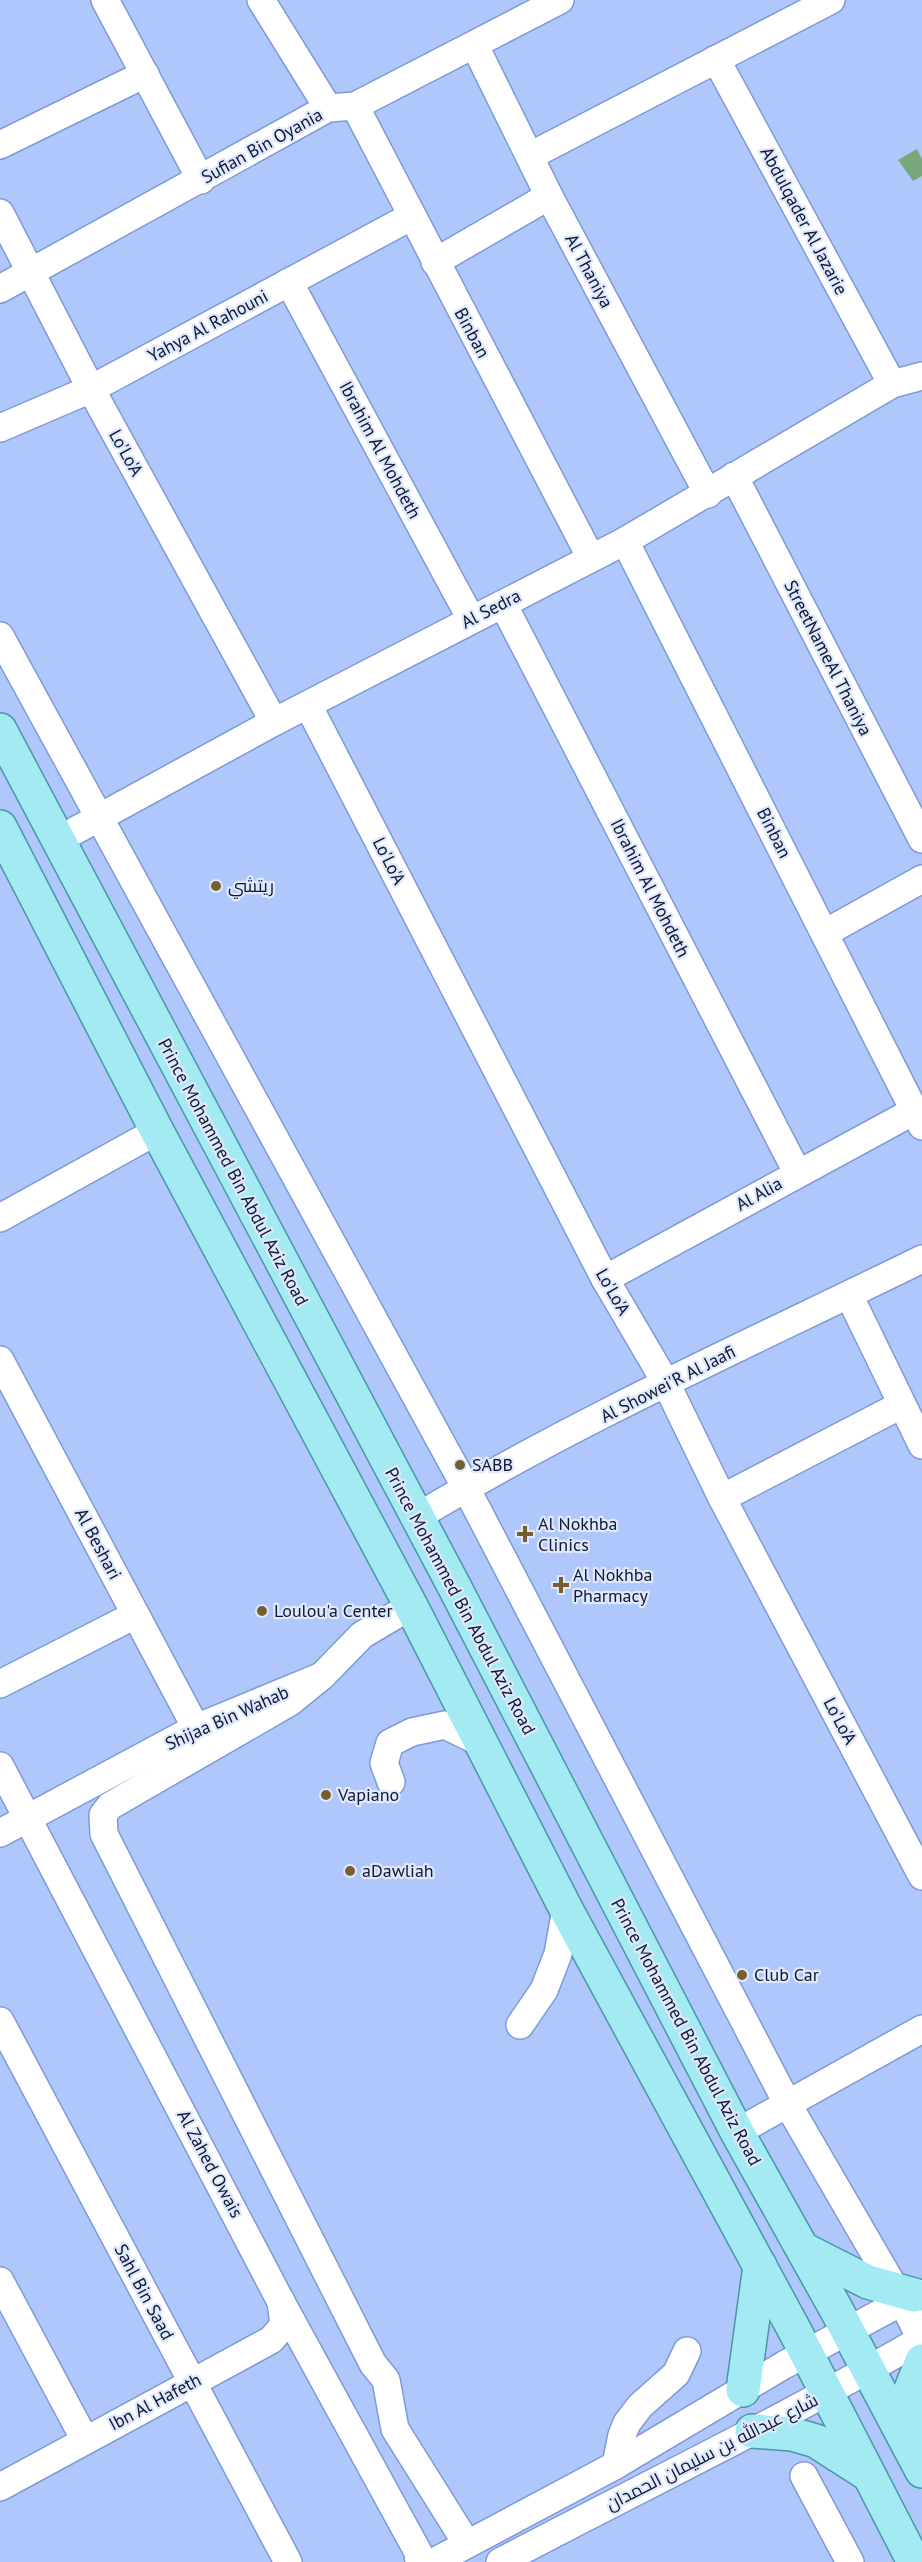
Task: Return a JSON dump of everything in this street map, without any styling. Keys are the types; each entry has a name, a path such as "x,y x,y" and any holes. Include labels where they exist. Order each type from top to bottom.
{"main road":[{"name":"Prince Mohammed Bin Abdul Aziz Road","path":"0,730 417,1517 736,2132 803,2248 916,2459"},
{"path":"0,828 158,1131 411,1606 566,1909 760,2266 796,2359 826,2394 914,2562"},
{"path":"328,1449 364,1483 405,1552 412,1558 421,1554 422,1549 417,1532 417,1517"},
{"path":"803,2248 868,2282 908,2294"},
{"path":"743,2390 760,2266"},
{"path":"916,2459 911,2389 922,2361"},
{"path":"752,2431 792,2434 816,2441 868,2474"}],"street":[{"path":"105,0 201,180"},
{"path":"261,0 328,108"},
{"name":"Sufian Bin Oyania","path":"0,289 328,108 355,106 476,46 560,0"},
{"path":"530,156 831,0"},
{"name":"Al Thaniya","path":"476,46 549,196 708,494"},
{"name":"Abdulqader Al Jazarie","path":"716,59 892,384"},
{"path":"0,145 145,74"},
{"name":"Binban","path":"355,106 591,558"},
{"path":"435,262 549,196"},
{"name":"Lo'Lo'A","path":"0,213 91,389 274,722"},
{"name":"Yahya Al Rahouni","path":"0,428 91,389 412,216"},
{"name":"Ibrahim Al Mohdeth","path":"289,282 471,619"},
{"name":"Al Sedra","path":"58,840 274,722 625,541 892,384 922,376"},
{"name":"StreetNameAl Thaniya","path":"734,476 922,839"},
{"name":"Binban","path":"625,541 918,1119"},
{"name":"Ibrahim Al Mohdeth","path":"503,604 797,1172"},
{"path":"0,636 466,1488 787,2103 908,2294 922,2340"},
{"name":"Lo'Lo'A","path":"309,705 605,1279 666,1383 722,1498 922,1876"},
{"path":"825,933 922,879"},
{"name":"Al Alia","path":"605,1279 797,1172 918,1119"},
{"path":"0,1218 158,1131"},
{"name":"Al Showei'R Al Jaafi","path":"417,1517 466,1488 666,1383 922,1259"},
{"path":"849,1295 922,1445"},
{"name":"Al Beshari","path":"0,1360 196,1728"},
{"path":"722,1498 901,1405"},
{"name":"Shijaa Bin Wahab","path":"0,1833 196,1728 322,1676 362,1635 411,1606"},
{"path":"0,1684 135,1615"},
{"path":"322,1676 290,1702 110,1806 103,1815 104,1834 373,2364 386,2380 395,2429 467,2544"},
{"path":"391,1782 384,1763 390,1743 405,1736 445,1725 480,1742"},
{"name":"Al Zahed Owais","path":"0,1766 280,2300 418,2552 419,2562"},
{"path":"520,2025 544,1990 558,1954 566,1909"},
{"name":"Sahl Bin Saad","path":"0,2021 288,2562"},
{"path":"736,2132 922,2029"},
{"path":"0,2281 85,2440"},
{"name":"شارع عبدالله بن سليمان الحمدان","path":"434,2562 616,2465 796,2359 848,2332 908,2294"},
{"name":"Ibn Al Hafeth","path":"0,2487 271,2340 284,2325 280,2300"},
{"name":"شارع عبدالله بن سليمان الحمدان","path":"500,2562 826,2394 922,2340"},
{"path":"616,2465 627,2423 640,2406 676,2374 687,2351"},
{"path":"804,2476 850,2562"}],"shaded area":[{"path":"917,149 922,159 922,176 913,181 898,160"}],"place":[{"name":"ريتشي","path":"216,886"},
{"name":"SABB","path":"460,1465"},
{"name":"Al Nokhba Clinics","path":"525,1534"},
{"name":"Al Nokhba Pharmacy","path":"561,1585"},
{"name":"Loulou'a Center","path":"262,1611"},
{"name":"Vapiano","path":"326,1795"},
{"name":"aDawliah","path":"350,1871"},
{"name":"Club Car","path":"742,1975"}]}
